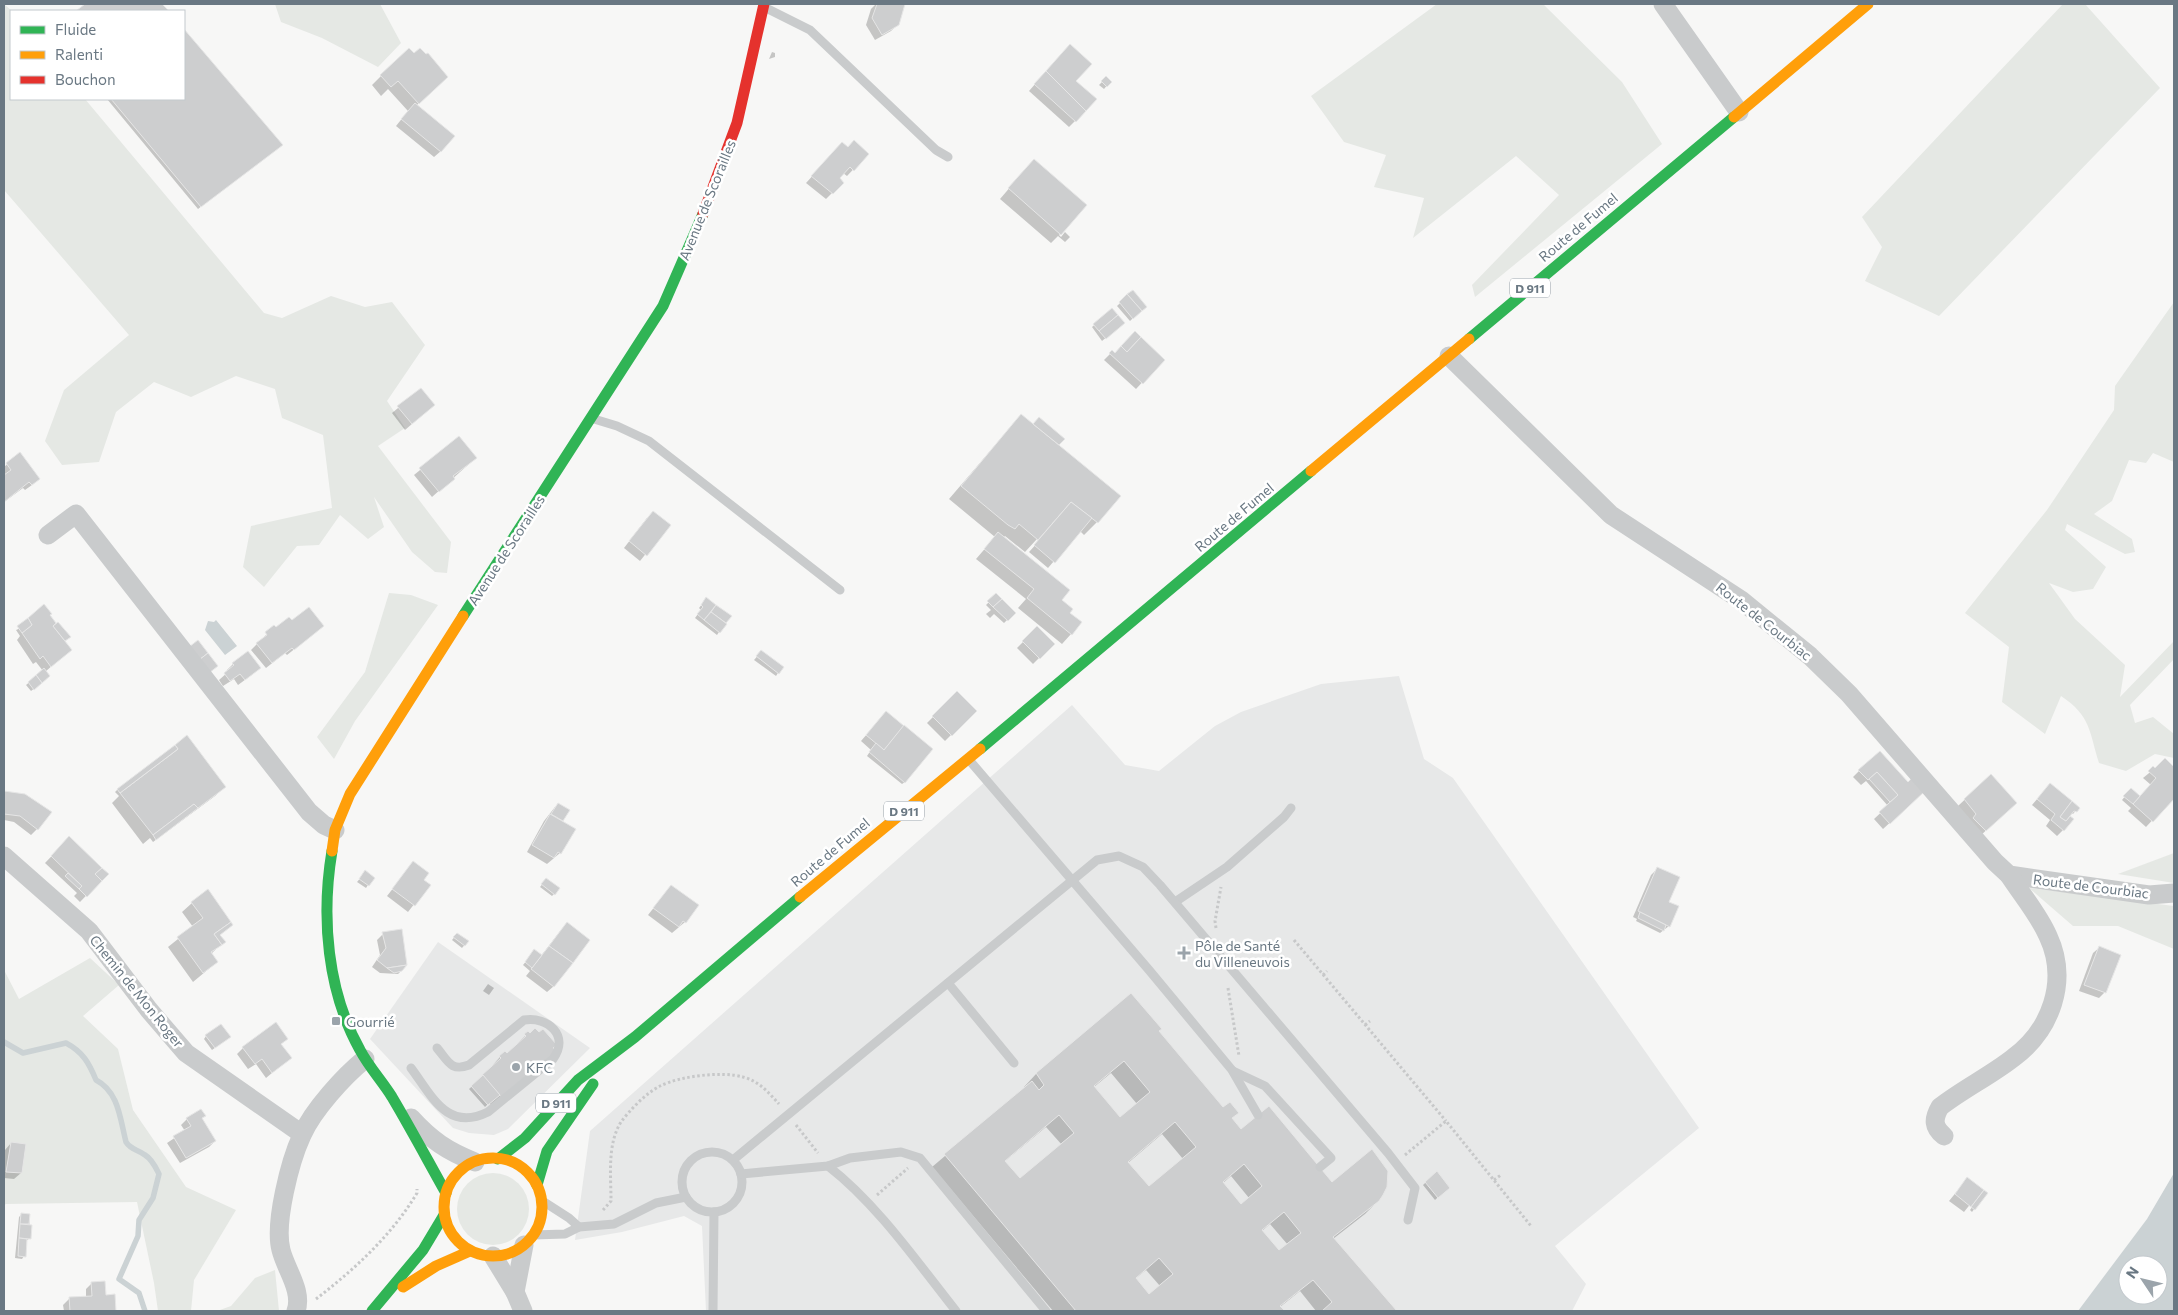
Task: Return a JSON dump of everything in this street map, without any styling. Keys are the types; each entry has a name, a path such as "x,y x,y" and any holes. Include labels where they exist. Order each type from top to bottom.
{"main road":[{"name":"Route de Fumel","path":"498,1158 525,1138 578,1080 635,1037 824,876 968,759 1868,4"},
{"name":"Avenue de Scorailles","path":"446,1193 391,1096 365,1059 344,1014 332,974 327,908 328,874 335,830 350,794 366,766 663,306 699,224 737,123 764,5"},
{"name":"Route de Fumel","path":"537,1185 547,1151 616,1050"},
{"path":"373,1310 423,1250 444,1216 446,1193 452,1180 459,1172 475,1162 498,1158 514,1163 527,1172 537,1185 541,1200 539,1224 528,1240 510,1253 493,1256 481,1255 470,1251 453,1236 444,1216"},
{"path":"373,1310 436,1266 470,1251"}],"street":[{"path":"1662,4 1739,112"},
{"name":"Route de Courbiac","path":"1449,356 1611,515 1741,600 1810,656 1849,694 1995,862 2009,875 2048,935 2055,954 2057,984 2046,1023 2032,1042 2012,1058 1940,1107 1934,1117 1937,1131 1944,1136"},
{"path":"48,535 76,514 309,812 324,825 335,830"},
{"name":"Chemin de Mon Roger","path":"4,856 89,931 149,1010 186,1053 302,1134"},
{"name":"Route de Courbiac","path":"2009,875 2149,896 2174,893"},
{"path":"296,1311 298,1304 296,1291 281,1250 278,1229 284,1193 302,1134 352,1069 365,1059"},
{"name":"Avenue de Scorailles","path":"391,1096 425,1132 445,1149 475,1162"},
{"path":"515,1292 528,1240"},
{"path":"493,1256 515,1292 523,1311"}],"lane":[{"path":"764,5 810,30 936,150 948,158"},
{"path":"591,418 617,426 649,441 840,590"},
{"path":"968,759 1232,1070 1258,1115"},
{"path":"1176,902 1227,867 1284,818 1291,808"},
{"path":"733,1160 1097,860 1119,856 1143,867 1176,902 1388,1153 1415,1188 1408,1220"},
{"path":"948,983 1014,1063"},
{"path":"411,1068 443,1110 451,1116 466,1120 476,1118 488,1112 553,1059 559,1052 560,1042 557,1034 548,1024 530,1019 524,1020 469,1065 461,1068 456,1068 437,1048"},
{"path":"1232,1070 1265,1086 1331,1158 1320,1167"},
{"path":"716,1152 733,1160 741,1174 741,1191 737,1200 731,1206 714,1212 698,1209 686,1197 682,1179 690,1162 697,1156 716,1152"},
{"path":"741,1174 828,1166 850,1158 901,1152 920,1158 1046,1311"},
{"path":"828,1166 848,1181 868,1203 956,1311"},
{"path":"528,1240 565,1234 579,1227 614,1224 656,1203 686,1197"},
{"path":"541,1200 569,1218 579,1227"},
{"path":"713,1311 714,1212"}],"path":[{"path":"1294,940 1446,1121 1531,1226"},
{"path":"1323,975 1327,971"},
{"path":"1365,1025 1370,1021"},
{"path":"598,1211 603,1210 611,1201 611,1152 620,1124 640,1102 660,1086 712,1075 743,1077 762,1086 788,1115 828,1166"},
{"path":"1401,1159 1446,1121"},
{"path":"868,1203 920,1158"},
{"path":"1494,1180 1502,1175"},
{"path":"313,1301 380,1243 403,1216 417,1193 418,1186"}],"shaded area":[{"path":"4,4 11,10 10,100 86,100 264,313 282,318 331,296 365,307 392,302 425,345 387,401 405,428 378,446 451,542 447,573 435,572 412,552 374,497 384,527 368,539 340,515 319,545 297,546 264,587 243,567 251,526 332,508 323,435 282,418 275,389 236,376 191,397 154,382 116,412 99,462 62,465 45,441 64,390 129,335 4,190"},
{"path":"275,4 380,4 401,43 378,67 322,38 281,22"},
{"path":"1437,4 1543,4 1622,82 1662,144 1475,297 1472,285 1559,195 1516,156 1413,238 1424,198 1374,187 1386,155 1344,142 1311,96"},
{"path":"2063,4 2085,4 2160,88 1939,316 1865,281 1882,247 1862,217"},
{"path":"2174,302 2174,462 2153,453 2146,463 2129,460 2112,501 2094,514 2132,539 2135,552 2125,554 2067,524 2065,530 2106,567 2093,589 2073,592 2049,583 2075,619 2125,665 2120,697 2174,641 2174,659 2130,705 2135,723 2153,717 2174,734 2174,758 2155,754 2126,771 2099,763 2088,725 2078,710 2061,696 2045,734 2002,702 2009,647 1965,613 2047,510 2114,410 2115,386"},
{"path":"389,593 411,595 438,605 355,721 334,759 317,737 365,672"},
{"path":"216,620 237,646 225,655 205,630 208,621 214,622"},
{"name":"Pôle de Santé du Villeneuvois","path":"1399,676 1424,759 1453,778 1699,1128 1555,1246 1586,1284 1572,1311 706,1311 702,1226 684,1216 622,1232 575,1240 590,1131 1072,705 1125,765 1159,771 1215,726 1241,712 1321,684"},
{"path":"2174,853 2174,883 2118,874"},
{"path":"2029,888 2174,906 2174,949 2118,926 2073,926"},
{"path":"438,942 590,1048 508,1129 494,1135 469,1133 453,1128 370,1039"},
{"path":"90,958 119,985 83,1016 118,1049 133,1110 186,1187 236,1210 194,1280 191,1311 158,1311 137,1202 4,1205 4,970 19,999"},
{"path":"493,1173 513,1179 523,1189 529,1209 523,1229 513,1239 493,1245 473,1239 463,1229 457,1209 463,1189 473,1179"},
{"path":"2174,1173 2174,1311 2078,1311 2118,1258 2118,1305 2168,1305 2168,1255 2120,1255 2147,1219"},
{"path":"275,1270 279,1311 217,1311 231,1306 255,1278"}],"building":[{"path":"85,4 162,4 168,10 77,10"},
{"path":"877,4 905,4 899,25 882,35 872,18"},
{"path":"185,30 283,145 201,207 112,100 185,100"},
{"path":"1070,44 1092,64 1076,81 1097,99 1086,111 1046,71"},
{"path":"409,48 414,53 420,48 426,54 428,53 448,77 419,104 398,81 391,87 380,75"},
{"path":"1046,71 1086,111 1076,122 1034,84"},
{"path":"1106,76 1112,82 1107,87 1101,81"},
{"path":"415,103 455,136 441,152 401,119"},
{"path":"854,140 869,154 854,171 850,167 840,178 844,183 833,194 811,176 842,142 848,147"},
{"path":"1034,159 1087,205 1061,235 1008,188"},
{"path":"1133,290 1147,307 1142,311 1127,294"},
{"path":"1127,294 1142,311 1133,319 1119,302"},
{"path":"1112,308 1118,315 1099,331 1093,324"},
{"path":"1118,315 1125,323 1106,339 1099,331"},
{"path":"1135,331 1141,337 1127,352 1121,346"},
{"path":"1141,337 1165,360 1143,384 1109,353 1112,350 1115,353 1121,346 1127,352"},
{"path":"421,388 435,405 412,424 397,406"},
{"path":"1021,414 1121,496 1098,523 1071,502 1038,540 1019,524 1015,529 1008,525 961,486"},
{"path":"1039,417 1065,439 1059,445 1033,424"},
{"path":"459,436 477,458 453,476 455,479 439,492 419,468"},
{"path":"20,452 40,479 32,485 29,482 4,502 4,475 11,470 6,463"},
{"path":"1071,502 1092,518 1055,563 1034,545"},
{"path":"653,511 671,525 647,556 629,541"},
{"path":"998,532 1070,590 1062,600 1073,609 1070,613 1082,622 1072,635 1027,598 1034,589 984,549"},
{"path":"996,593 1002,599 993,607 987,601"},
{"path":"706,597 716,605 704,620 697,614 703,607 701,605"},
{"path":"1002,599 1016,613 1008,621 993,607"},
{"path":"44,604 56,623 53,626 72,650 51,667 43,656 40,659 22,633 32,625 28,618"},
{"path":"716,605 732,616 726,623 711,612"},
{"path":"309,607 324,626 294,650 292,648 272,663 256,643 267,635 265,632 274,625 276,627 289,617 292,620"},
{"path":"711,612 727,624 720,633 704,620"},
{"path":"28,618 32,625 22,633 17,626"},
{"path":"58,622 71,637 65,641 53,626"},
{"path":"1037,626 1055,644 1040,659 1022,641"},
{"path":"198,640 208,653 199,660 189,647"},
{"path":"761,650 784,667 779,674 756,656"},
{"path":"248,651 261,668 245,680 240,674 230,681 224,673 234,665 232,663"},
{"path":"208,653 218,666 209,673 199,660"},
{"path":"44,668 50,676 42,683 36,675"},
{"path":"36,675 42,683 34,690 28,682"},
{"path":"957,691 977,711 952,736 932,716"},
{"path":"886,711 904,726 884,750 866,735"},
{"path":"904,725 933,749 905,783 869,752 876,743 884,750"},
{"path":"187,735 226,787 198,808 194,804 153,835 120,793 178,749 175,745"},
{"path":"175,745 178,749 120,793 117,789"},
{"path":"1880,751 1908,782 1913,777 1925,791 1890,824 1879,812 1898,795 1877,772 1868,780 1858,770"},
{"path":"2165,758 2174,767 2174,799 2153,822 2133,804 2156,778 2148,771 2153,766 2155,768"},
{"path":"1877,772 1898,795 1890,802 1869,779"},
{"path":"1991,774 2017,803 1986,831 1973,818 1976,814 1964,799"},
{"path":"2050,783 2072,801 2060,817 2066,821 2070,816 2074,819 2064,831 2051,820 2055,814 2037,799"},
{"path":"2131,788 2140,796 2133,804 2123,796"},
{"path":"4,791 25,794 52,812 38,830 20,816 4,814"},
{"path":"2072,801 2080,808 2077,812 2074,811 2066,821 2060,817"},
{"path":"558,803 570,810 563,821 551,814"},
{"path":"194,804 198,808 156,840 153,835"},
{"path":"550,814 576,829 561,854 558,852 554,858 532,845"},
{"path":"69,836 102,868 95,874 102,881 87,897 79,889 82,886 51,856"},
{"path":"413,861 429,873 424,880 431,885 415,906 392,889"},
{"path":"1657,867 1680,877 1669,902 1679,906 1670,927 1638,911"},
{"path":"102,868 109,874 102,881 95,874"},
{"path":"365,870 375,878 369,886 359,879"},
{"path":"68,873 82,886 79,889 65,876"},
{"path":"546,878 560,888 555,895 541,884"},
{"path":"671,885 699,905 686,923 683,921 679,927 653,908"},
{"path":"208,889 231,922 214,934 222,945 211,952 218,962 203,973 177,937 203,918 191,902"},
{"path":"1640,912 1666,925 1664,931 1638,918"},
{"path":"231,922 233,925 220,935 226,942 222,945 214,934"},
{"path":"567,922 590,940 573,963 549,946"},
{"path":"402,929 407,965 387,968 377,960 386,948 382,932"},
{"path":"457,933 469,941 465,946 453,937"},
{"path":"549,946 573,963 554,987 531,969"},
{"path":"2099,946 2121,955 2106,993 2084,985"},
{"path":"534,949 542,955 532,968 525,962"},
{"path":"407,965 402,971 394,973 387,968"},
{"path":"1131,993 1162,1029 1159,1031 1223,1107 1230,1102 1239,1113 1232,1118 1241,1129 1269,1106 1332,1182 1372,1149 1388,1171 1387,1187 1379,1201 1333,1237 1397,1311 1322,1311 1332,1302 1313,1280 1280,1306 1285,1311 1076,1311 944,1154 1032,1081 1039,1090 1044,1085 1036,1073","holes":["1124,1061 1150,1092 1120,1117 1094,1086","1059,1115 1074,1133 1020,1178 1005,1161","1175,1122 1196,1147 1149,1186 1128,1162","1244,1164 1262,1186 1241,1204 1223,1182","1284,1212 1301,1233 1279,1250 1262,1230","1159,1258 1173,1274 1149,1294 1136,1278"]},
{"path":"276,1022 288,1039 281,1044 292,1058 272,1073 262,1059 255,1064 242,1047"},
{"path":"221,1024 231,1037 215,1048 205,1035"},
{"name":"KFC","path":"535,1028 539,1032 543,1029 557,1045 553,1048 557,1051 503,1099 482,1075 501,1058 499,1056 505,1051 507,1053 526,1036 524,1034 528,1031 530,1033"},
{"path":"483,1075 500,1095 488,1105 471,1086"},
{"path":"201,1109 206,1116 202,1118 216,1141 186,1158 173,1136 191,1126 186,1118"},
{"path":"11,1142 26,1144 22,1173 6,1172"},
{"path":"1437,1171 1450,1188 1438,1198 1425,1182"},
{"path":"1967,1177 1984,1190 1971,1207 1955,1194"},
{"path":"1984,1190 1988,1193 1975,1210 1971,1207"},
{"path":"21,1213 30,1214 29,1224 20,1224"},
{"path":"20,1224 32,1225 31,1239 19,1238"},
{"path":"19,1238 27,1239 26,1257 18,1256"},
{"path":"105,1281 106,1295 115,1294 116,1311 70,1311 69,1297 92,1296 91,1282"}],"waterway":[{"path":"4,1042 23,1053 66,1043 77,1050 88,1063 96,1080 104,1085 114,1099 128,1145 152,1161 157,1169 159,1174 153,1198 139,1220 138,1236 119,1279 139,1293 145,1311"}],"traffic: fast":[{"path":"1469,339 1734,117"},
{"path":"463,616 663,306 703,214"},
{"path":"980,749 1311,471"},
{"path":"332,851 327,902 327,927 334,979 340,1003 360,1050 392,1097 446,1193"},
{"path":"498,1159 525,1138 578,1080 635,1037 800,897"},
{"path":"537,1185 547,1151 593,1084"},
{"path":"372,1311 423,1250 444,1215"}],"traffic: slow":[{"path":"1734,117 1868,4"},
{"path":"1311,471 1469,339"},
{"path":"332,851 335,830 350,794 463,616"},
{"path":"800,897 980,749"},
{"path":"493,1158 512,1162 527,1173 538,1188 542,1207 538,1226 527,1241 512,1252 493,1256 474,1252 459,1241 448,1226 444,1207 448,1188 459,1173 474,1162 493,1158"},
{"path":"403,1287 436,1266 470,1251"}],"traffic: jam":[{"path":"703,214 737,123 764,4"}],"place":[{"name":"Pôle de Santé du Villeneuvois","path":"1184,953"},
{"name":"Gourrié","path":"336,1021"},
{"name":"KFC","path":"516,1067"}]}
